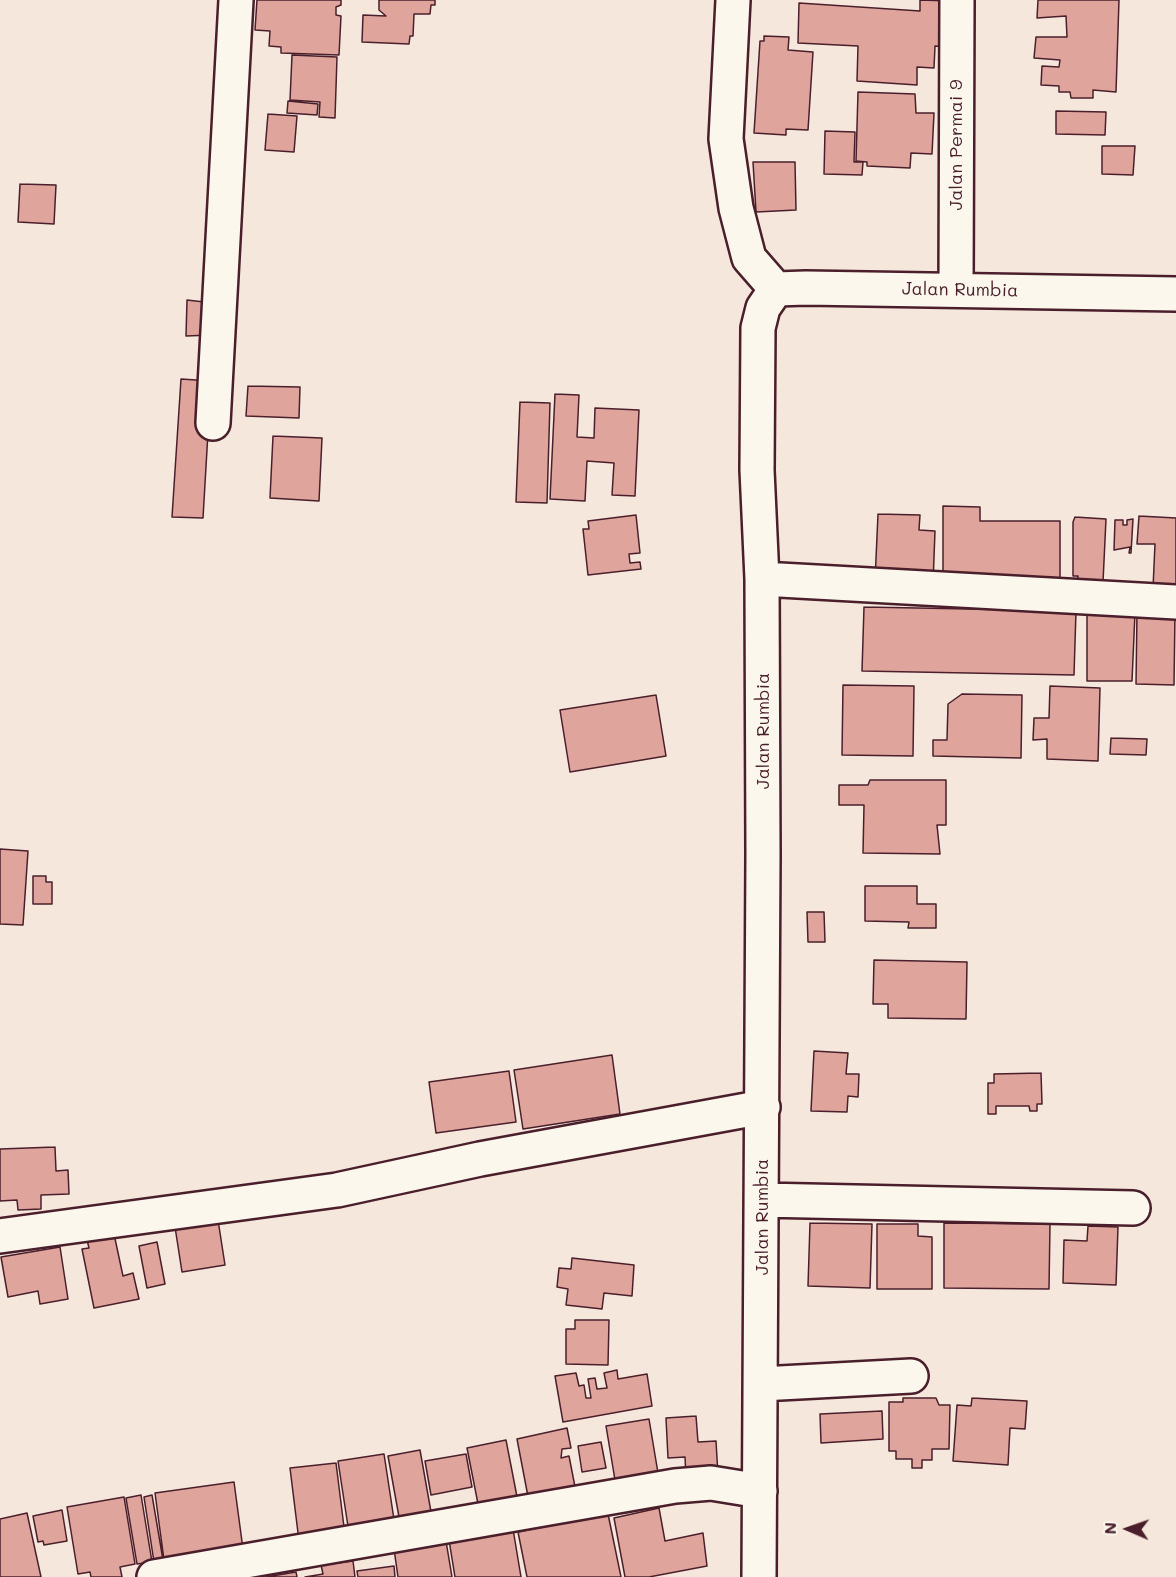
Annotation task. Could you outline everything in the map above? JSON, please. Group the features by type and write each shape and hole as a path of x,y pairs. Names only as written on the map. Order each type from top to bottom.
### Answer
{"street":[{"path":"213,423 236,0"},
{"path":"733,0 726,139 736,208 749,258 776,289"},
{"name":"Jalan Permai 9","path":"956,290 957,0"},
{"name":"Jalan Rumbia","path":"759,1577 763,1107 762,579 757,470 758,328 763,308 776,289 1176,294"},
{"path":"762,579 1176,602"},
{"path":"0,1236 337,1190 480,1159 763,1107"},
{"path":"762,1200 1133,1208"},
{"path":"761,1384 911,1376"},
{"path":"154,1577 675,1486 711,1483 760,1491"}],"building":[{"path":"257,0 341,0 341,5 336,7 336,15 341,16 339,55 281,53 281,47 269,46 270,31 255,30"},
{"path":"379,0 435,0 435,5 431,5 430,14 414,14 413,36 410,36 409,44 362,42 363,15 386,16 379,10"},
{"path":"920,0 950,1 948,47 935,46 934,68 917,67 917,85 857,81 858,46 798,43 799,3 920,11"},
{"path":"1038,0 1119,0 1116,92 1093,90 1093,98 1071,98 1070,92 1059,92 1059,86 1041,85 1042,66 1059,67 1060,60 1034,58 1036,37 1067,37 1066,16 1037,18"},
{"path":"764,36 789,37 788,50 813,52 808,130 786,129 786,135 754,133 760,41 764,41"},
{"path":"292,55 337,57 335,118 319,117 320,102 290,100"},
{"path":"858,92 915,94 916,113 934,113 932,154 911,153 910,168 867,166 867,162 856,161"},
{"path":"288,101 318,104 317,115 287,113"},
{"path":"1056,111 1106,112 1105,135 1056,134"},
{"path":"268,114 297,116 294,152 265,150"},
{"path":"825,131 855,132 854,162 863,162 862,175 824,174"},
{"path":"1102,146 1135,146 1133,175 1102,174"},
{"path":"753,162 795,162 796,210 756,212"},
{"path":"20,184 56,185 54,224 18,222"},
{"path":"187,300 213,303 211,335 186,336"},
{"path":"181,379 211,381 203,518 172,517"},
{"path":"248,386 300,387 299,418 246,416"},
{"path":"555,394 579,395 577,437 594,438 595,408 639,410 635,496 612,495 614,463 587,461 585,501 550,499"},
{"path":"520,402 550,403 547,503 516,502"},
{"path":"273,436 322,438 319,501 270,498"},
{"path":"943,506 980,507 980,521 1060,521 1060,586 943,586"},
{"path":"878,514 920,515 919,530 935,531 933,584 875,581"},
{"path":"636,515 640,553 629,554 630,563 640,562 641,569 588,575 583,529 589,529 588,521"},
{"path":"1139,516 1176,518 1176,589 1153,588 1155,544 1137,544"},
{"path":"1075,517 1106,519 1103,582 1077,581 1078,576 1073,576 1073,522"},
{"path":"1133,519 1131,553 1129,553 1130,547 1114,550 1115,520 1123,520 1123,525 1127,525 1127,520"},
{"path":"864,607 1076,611 1074,675 862,671"},
{"path":"1137,612 1175,613 1174,685 1136,684"},
{"path":"1087,613 1135,613 1132,681 1087,681"},
{"path":"843,685 914,686 913,756 842,755"},
{"path":"1050,686 1100,688 1098,761 1047,759 1047,739 1033,740 1034,718 1049,718"},
{"path":"962,694 1022,695 1021,758 933,756 933,740 947,740 948,704"},
{"path":"656,695 666,756 570,772 560,710"},
{"path":"1111,738 1147,739 1146,755 1110,754"},
{"path":"870,780 946,780 946,825 937,825 940,854 863,853 864,805 839,805 839,785 868,785"},
{"path":"0,849 28,851 23,925 0,924"},
{"path":"33,876 46,876 46,882 52,882 52,904 33,904"},
{"path":"865,886 917,886 917,904 936,904 936,928 908,928 909,922 865,921"},
{"path":"807,912 824,912 825,942 808,942"},
{"path":"874,960 967,962 966,1019 888,1018 888,1004 873,1004"},
{"path":"814,1051 848,1053 846,1074 859,1074 858,1097 848,1096 847,1112 811,1111"},
{"path":"612,1055 620,1114 523,1129 514,1070"},
{"path":"509,1071 516,1122 436,1133 429,1082"},
{"path":"1041,1073 1042,1104 1037,1104 1037,1111 1030,1111 1029,1106 996,1106 996,1114 988,1114 988,1083 994,1083 994,1074"},
{"path":"55,1147 56,1171 68,1170 69,1194 41,1195 41,1209 18,1210 17,1200 0,1201 0,1149"},
{"path":"218,1220 225,1265 182,1272 175,1227"},
{"path":"810,1223 872,1224 870,1288 808,1286"},
{"path":"944,1223 1050,1224 1049,1289 944,1288"},
{"path":"877,1224 918,1224 918,1236 932,1237 932,1289 877,1289"},
{"path":"1088,1226 1118,1227 1116,1285 1063,1283 1064,1240 1087,1241"},
{"path":"114,1234 123,1276 133,1273 139,1299 94,1308 82,1249 89,1248 87,1240"},
{"path":"157,1242 165,1284 147,1288 139,1246"},
{"path":"60,1247 68,1299 40,1304 38,1291 8,1297 1,1257"},
{"path":"572,1258 634,1265 632,1296 604,1293 602,1309 566,1305 568,1289 557,1287 559,1268 571,1269"},
{"path":"575,1320 609,1320 608,1365 566,1364 566,1329 575,1329"},
{"path":"617,1370 618,1379 647,1374 652,1406 563,1422 555,1376 576,1373 579,1386 584,1385 586,1398 591,1398 588,1379 595,1378 597,1389 607,1388 604,1373"},
{"path":"903,1398 936,1398 939,1405 950,1405 949,1449 932,1449 932,1460 922,1460 922,1468 912,1468 912,1459 896,1459 896,1451 889,1451 889,1402 903,1402"},
{"path":"972,1398 1027,1401 1025,1429 1010,1428 1008,1465 953,1461 957,1405 971,1406"},
{"path":"882,1411 883,1439 821,1443 820,1414"},
{"path":"696,1416 698,1442 716,1441 718,1475 686,1478 685,1457 668,1458 666,1418"},
{"path":"649,1419 660,1485 617,1492 606,1426"},
{"path":"567,1428 571,1448 562,1449 561,1458 569,1456 577,1497 530,1507 517,1439"},
{"path":"506,1440 519,1507 480,1514 467,1448"},
{"path":"601,1442 606,1468 582,1472 578,1446"},
{"path":"420,1450 433,1523 401,1528 388,1456"},
{"path":"384,1454 395,1526 349,1533 338,1461"},
{"path":"466,1454 472,1487 431,1495 425,1461"},
{"path":"336,1463 345,1535 299,1541 290,1468"},
{"path":"234,1482 243,1549 164,1560 155,1493"},
{"path":"141,1495 152,1562 137,1564 126,1498"},
{"path":"152,1495 163,1560 154,1562 144,1497"},
{"path":"124,1497 135,1564 120,1567 122,1577 91,1577 90,1572 78,1574 67,1507"},
{"path":"659,1508 665,1541 703,1533 707,1566 649,1577 625,1577 614,1518"},
{"path":"62,1510 67,1541 44,1545 43,1541 38,1542 33,1516"},
{"path":"27,1513 41,1577 0,1577 0,1519"},
{"path":"608,1514 621,1577 527,1577 518,1532"},
{"path":"513,1529 521,1577 455,1577 449,1540"},
{"path":"446,1541 452,1577 398,1577 394,1549"},
{"path":"353,1561 355,1577 305,1577 323,1574 321,1565"},
{"path":"394,1566 395,1577 358,1577 357,1571"},
{"path":"296,1572 297,1577 266,1577"}]}
